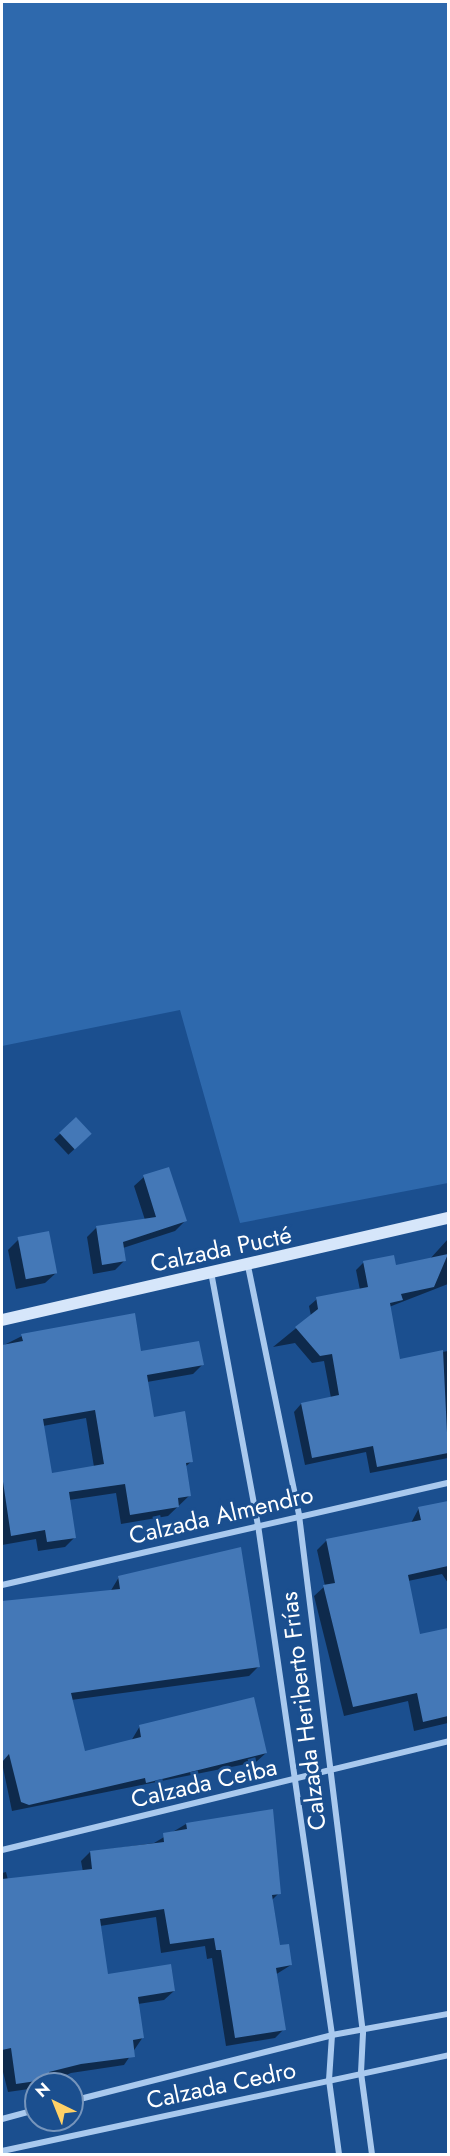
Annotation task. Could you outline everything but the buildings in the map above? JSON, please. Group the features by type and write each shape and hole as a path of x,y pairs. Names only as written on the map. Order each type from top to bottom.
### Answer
{"street":[{"name":"Calzada Pucté","path":"2,1320 211,1272 248,1266 448,1218"},
{"name":"Calzada Heriberto Frías","path":"248,1266 299,1515 327,1770 363,2033 361,2073 372,2154"},
{"name":"Calzada Heriberto Frías","path":"211,1272 258,1525 292,1780 332,2035 329,2080 339,2154"},
{"name":"Calzada Almendro","path":"2,1585 299,1515 448,1483"},
{"name":"Calzada Ceiba","path":"2,1850 448,1741"},
{"name":"Calzada Cedro","path":"84,2098 332,2035 363,2033 448,2014"},
{"name":"Calzada Cedro","path":"2,2151 448,2055"},
{"path":"2,2119 24,2113"}],"shaded area":[{"path":"2,2 448,2 448,1183 240,1223 180,1010 2,1046"}]}
